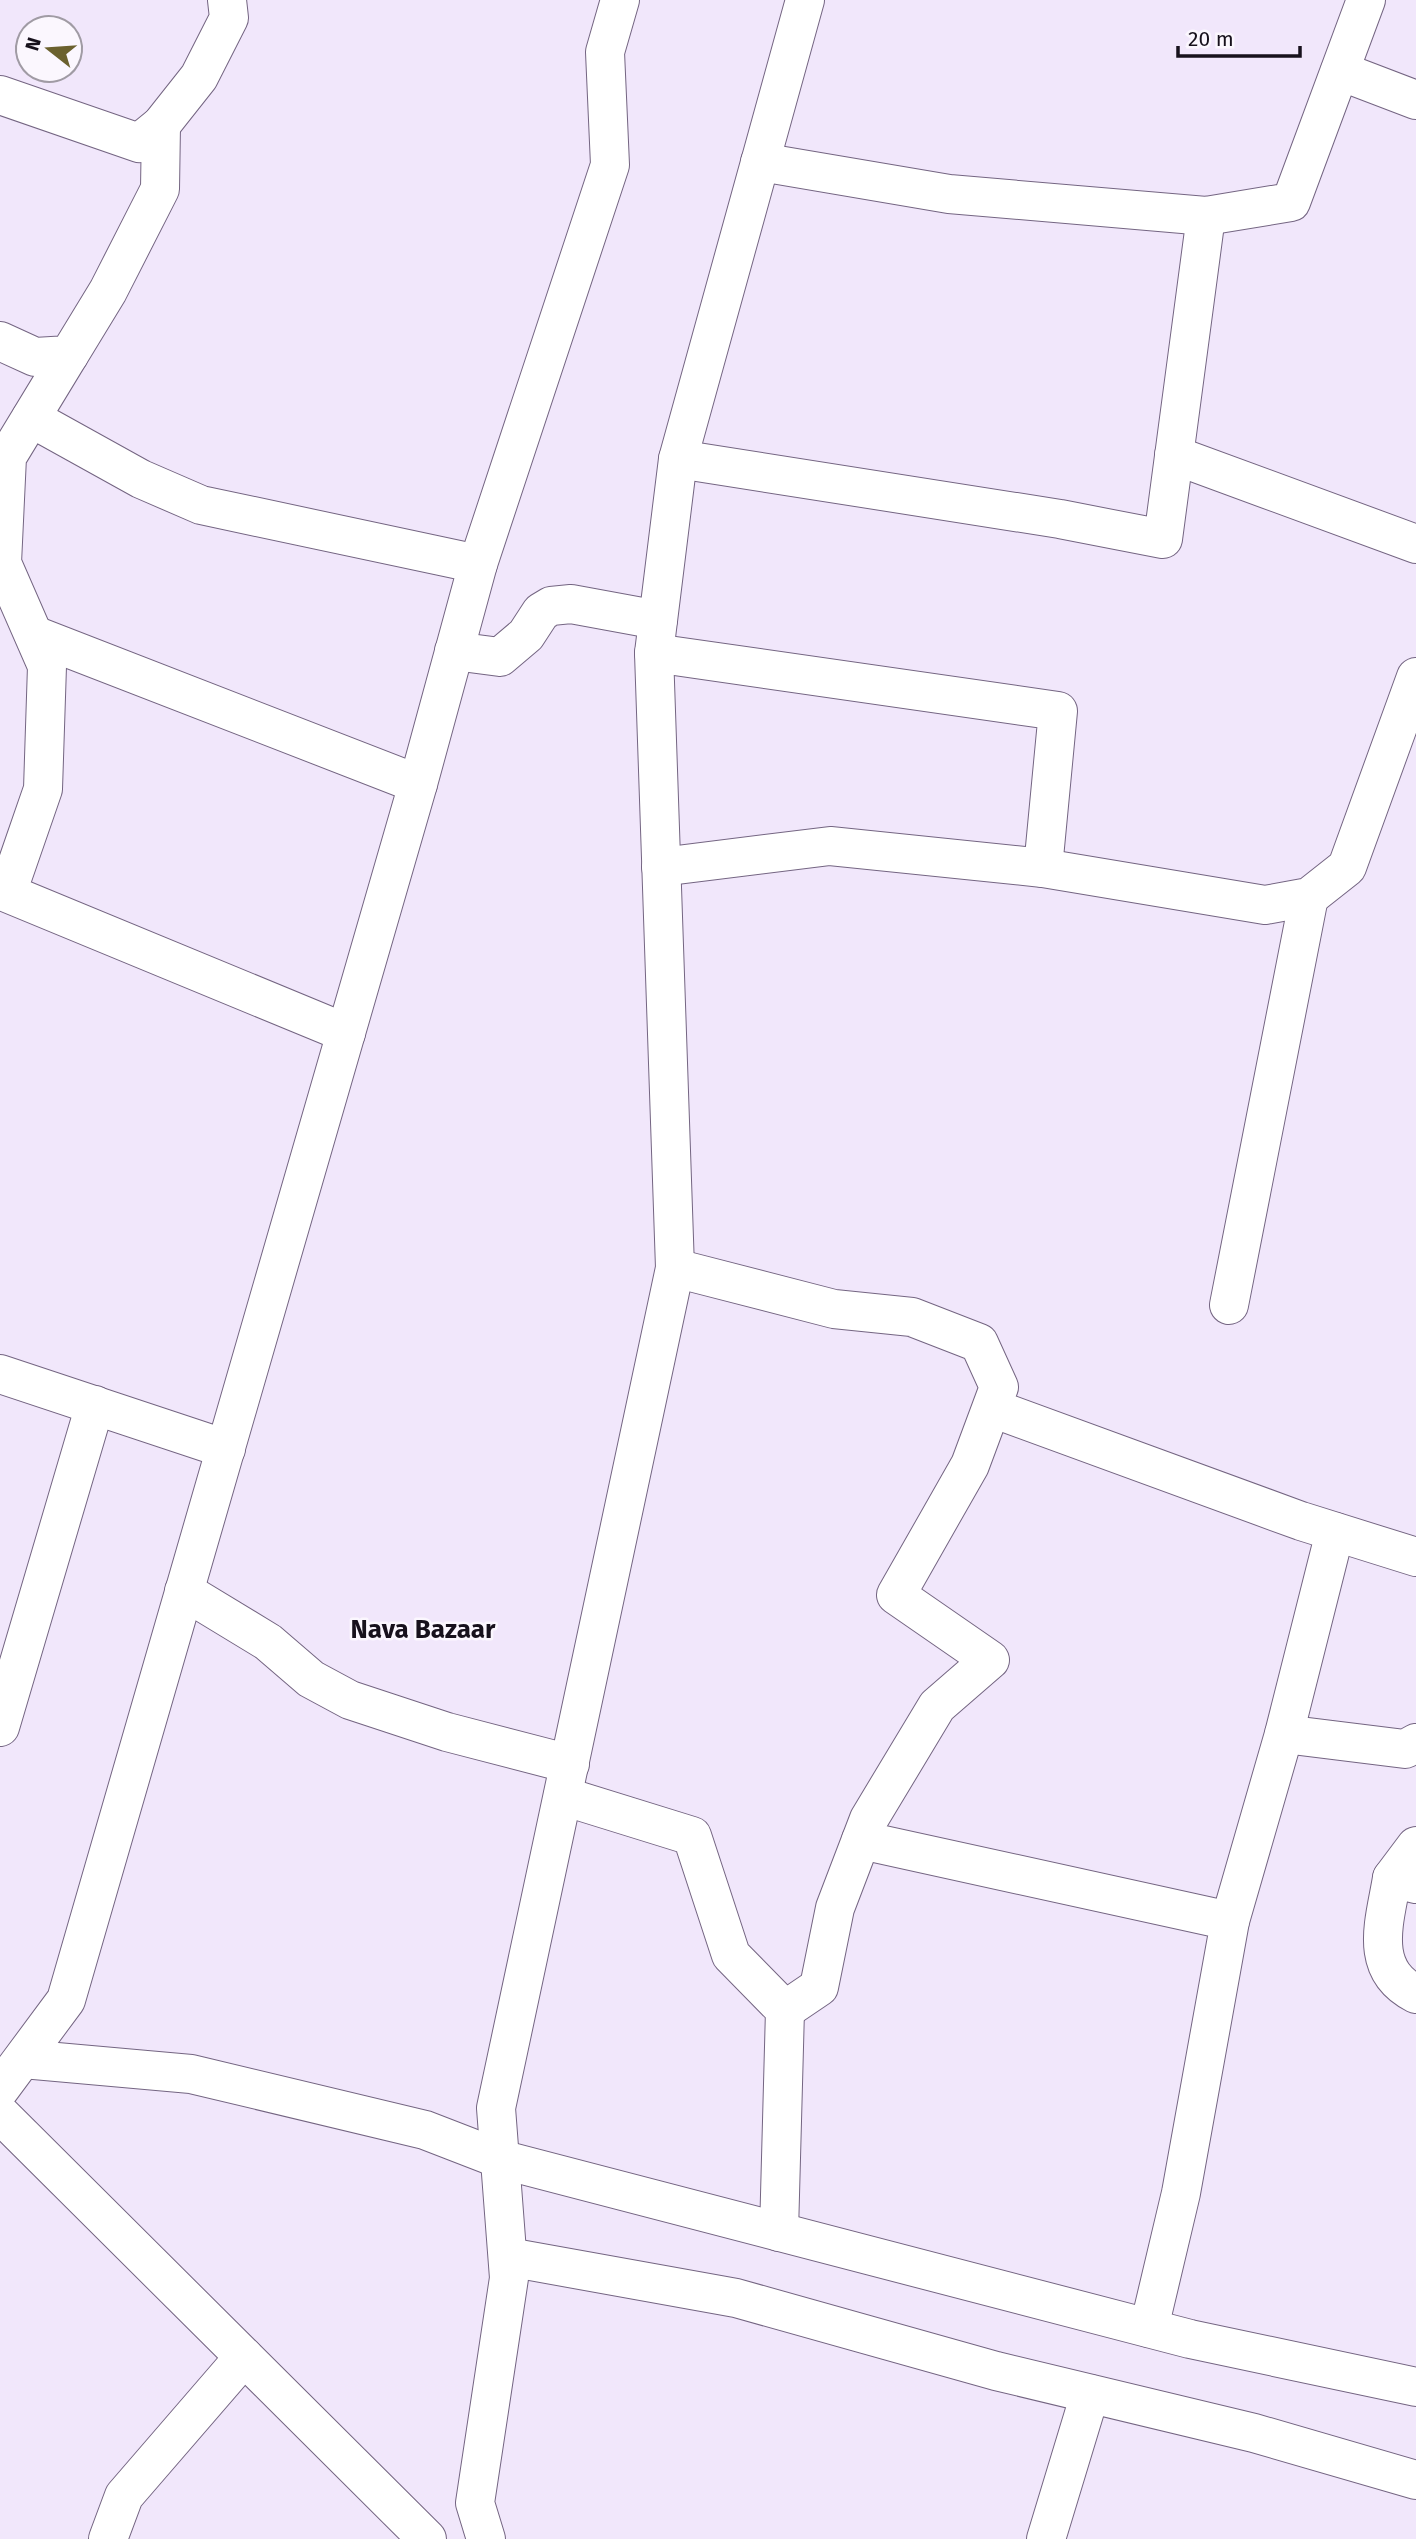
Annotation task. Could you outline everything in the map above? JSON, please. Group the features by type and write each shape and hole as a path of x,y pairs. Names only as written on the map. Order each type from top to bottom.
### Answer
{"street":[{"path":"0,95 139,144 161,125 199,77 229,18 227,0"},
{"path":"0,2090 66,2000 418,784 478,564 610,165 605,52 620,0"},
{"path":"486,2539 475,2503 509,2278 496,2108 675,1268 656,636 678,460 805,0"},
{"path":"760,162 950,194 1206,216 1291,202 1366,0"},
{"path":"1340,71 1416,100"},
{"path":"161,125 160,189 108,291 7,457 2,563 47,666 43,789 7,893 346,1033"},
{"path":"678,460 1060,519 1163,540 1206,216"},
{"path":"0,341 35,357 69,355"},
{"path":"31,418 141,479 201,505 478,564"},
{"path":"1174,456 1416,544"},
{"path":"454,652 500,657 526,635 541,612 551,606 571,604 656,636 1058,711 1043,867"},
{"path":"34,635 418,784"},
{"path":"661,867 831,846 1043,867 1265,905 1309,897 1347,867 1416,677"},
{"path":"1229,1305 1309,897"},
{"path":"675,1268 834,1309 912,1317 979,1343 999,1387 970,1465 896,1595 990,1660 937,1706 869,1819 835,1908 819,1987 785,2010"},
{"path":"0,1374 226,1449"},
{"path":"0,1727 95,1405"},
{"path":"992,1408 1335,1532 1416,1557"},
{"path":"1149,2328 1189,2152 1230,1921 1284,1734 1335,1532"},
{"path":"184,1591 268,1642 311,1679 350,1700 447,1732 566,1780 692,1836 731,1955 785,2010 779,2232"},
{"path":"1284,1734 1405,1749 1416,1743"},
{"path":"861,1840 1230,1921"},
{"path":"1416,1846 1380,1946 1401,1986 1416,1994"},
{"path":"23,2059 191,2074 425,2130 500,2159 1149,2328 1416,2387"},
{"path":"0,2114 427,2539"},
{"path":"508,2257 736,2298 996,2371 1254,2433 1416,2480"},
{"path":"108,2539 124,2496 244,2357"},
{"path":"1046,2539 1090,2394"}],"district":[{"name":"Nava Bazaar","path":"423,1629"}]}
